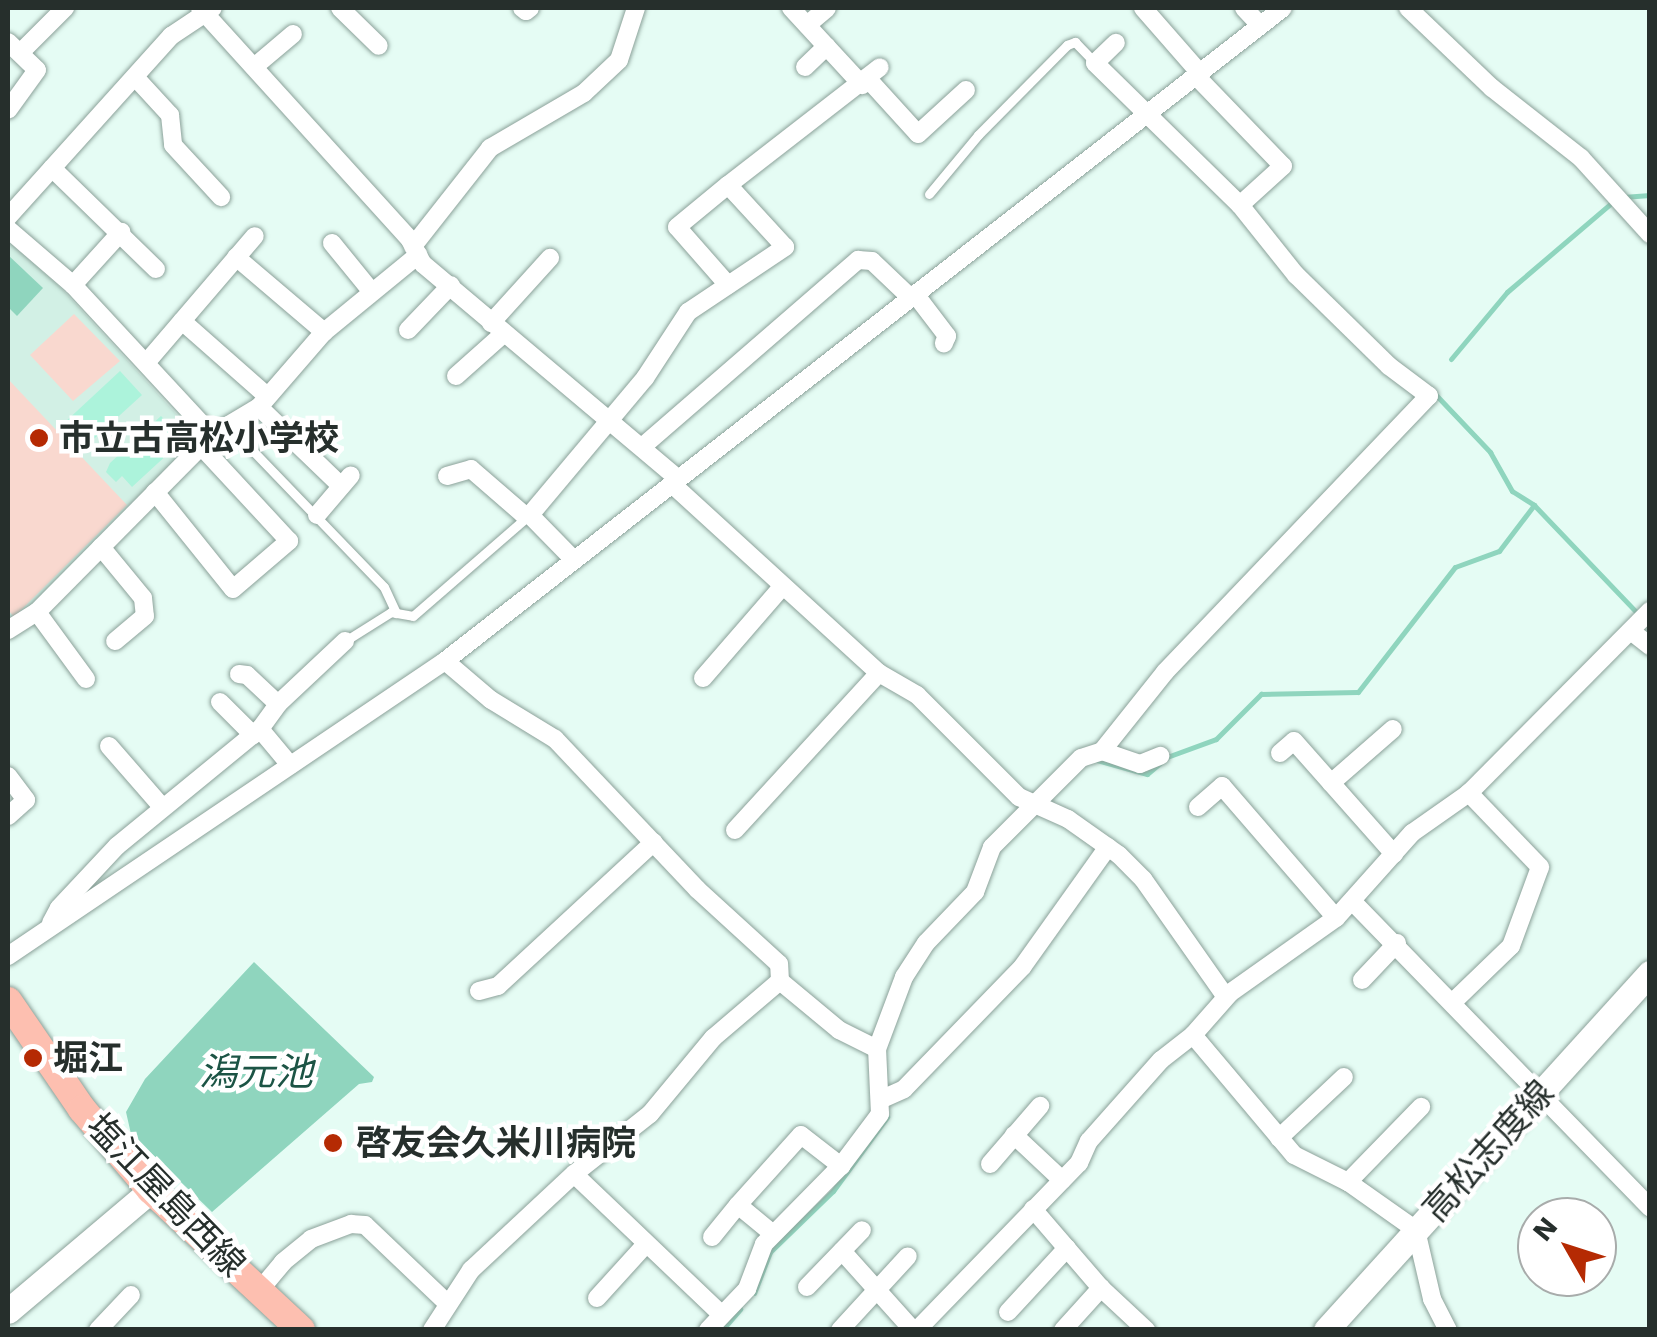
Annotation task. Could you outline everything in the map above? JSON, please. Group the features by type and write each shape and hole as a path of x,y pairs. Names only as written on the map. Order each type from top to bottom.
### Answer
{"main road":[{"name":"高松志度線","path":"1326,1330 1650,973"},
{"name":"塩江屋島西線","path":"8,1001 82,1109 150,1190 295,1327"},
{"path":"8,1311 150,1190"}],"street":[{"path":"8,110 37,70 14,48 64,8"},
{"path":"340,8 379,46"},
{"path":"522,8 530,8"},
{"path":"9,627 37,612 214,435 263,401 324,332 415,250 490,148 584,93 619,60 636,8"},
{"path":"791,8 827,46 870,77 918,134 966,90"},
{"path":"807,25 827,8"},
{"path":"1142,8 1283,166 1240,204"},
{"path":"1244,8 1260,25"},
{"path":"8,956 444,661 1283,8"},
{"path":"1408,8 1492,88 1581,158 1650,234"},
{"path":"8,217 171,36 207,10 423,264 594,412 642,447 781,588 879,673 917,695 989,772 1108,847 1143,880 1226,998"},
{"path":"254,67 293,34"},
{"path":"708,1330 748,1289 764,1244 841,1166 880,1114 877,1050 910,964 974,892 992,847 1040,806 1081,758 1102,751 1165,672 1429,396 1389,366 1296,276 1240,204 1095,63 1116,43"},
{"path":"805,66 827,46"},
{"path":"135,76 170,114 173,145 221,198"},
{"path":"728,286 677,228 764,154 870,77"},
{"path":"52,168 156,269"},
{"path":"530,515 607,418 645,378 688,312 785,247 728,186"},
{"path":"8,229 73,285 214,435 289,541 234,589 155,492"},
{"path":"73,285 122,232"},
{"path":"146,364 255,236"},
{"path":"332,243 372,292"},
{"path":"236,257 324,332"},
{"path":"456,376 550,258"},
{"path":"642,447 858,260 872,261 913,296 947,336 944,343"},
{"path":"408,330 451,285"},
{"path":"182,321 263,401 299,446 346,481 317,515"},
{"path":"447,476 471,469 523,514 530,515 574,560"},
{"path":"102,546 143,598 145,616 115,641"},
{"path":"703,678 781,588"},
{"path":"37,612 86,678"},
{"path":"842,1251 915,1330 1062,1180 1136,1085 1193,1035 1226,998 1270,961 1336,918 1427,820 1469,793 1566,691 1641,620 1650,646"},
{"path":"49,928 59,908 117,846 257,732 278,704 345,641"},
{"path":"444,661 491,700 555,739 697,889 779,964 780,981 839,1030 877,1050"},
{"path":"735,830 879,673"},
{"path":"239,674 248,676 278,704"},
{"path":"220,702 290,766"},
{"path":"1331,783 1393,729"},
{"path":"1280,753 1294,742 1394,854"},
{"path":"108,746 164,808"},
{"path":"1102,751 1140,764 1160,756"},
{"path":"8,776 26,800 8,816"},
{"path":"1198,806 1222,786 1336,918"},
{"path":"1454,1001 1511,946 1540,867 1469,793"},
{"path":"479,991 498,986 654,842"},
{"path":"882,1099 904,1089 1023,966 1108,847"},
{"path":"1353,902 1454,1001 1650,1206"},
{"path":"1362,980 1397,943"},
{"path":"432,1330 471,1270 574,1174 650,1114 713,1038 780,981"},
{"path":"1193,1035 1294,1155 1348,1182 1416,1230 1440,1326"},
{"path":"1278,1138 1344,1078"},
{"path":"990,1164 1040,1106"},
{"path":"1348,1182 1421,1107"},
{"path":"712,1236 801,1134 841,1166"},
{"path":"1014,1135 1062,1180"},
{"path":"574,1174 722,1315"},
{"path":"738,1205 773,1234"},
{"path":"1033,1209 1138,1327"},
{"path":"259,1291 283,1262 311,1240 351,1224 364,1226 448,1304"},
{"path":"807,1288 862,1230"},
{"path":"596,1298 646,1244"},
{"path":"1008,1312 1067,1248"},
{"path":"840,1330 908,1256"},
{"path":"1063,1330 1101,1288"},
{"path":"94,1324 130,1295"}],"lane":[{"path":"929,194 956,167 978,134 1066,45 1075,42 1095,63"},
{"path":"214,435 317,515 384,586 396,613"},
{"path":"345,641 367,624 396,613 413,616 530,515"}],"shaded area":[{"path":"8,241 61,288 200,440 15,622 8,614"},
{"path":"74,314 120,361 73,401 30,355"},
{"name":"市立古高松小学校","path":"8,379 127,505 14,617 8,610"}],"water":[{"path":"8,255 43,288 17,316 8,307"},
{"name":"潟元池","path":"254,962 374,1077 372,1082 359,1084 212,1212 131,1134 126,1112 145,1079"}],"building":[{"path":"120,371 142,395 85,447 63,424"},
{"path":"161,416 183,440 132,487 122,476 116,482 106,472 110,463"}],"waterway":[{"path":"1623,197 1650,195"},
{"path":"1451,359 1507,292 1610,204"},
{"path":"1436,395 1490,452 1512,491 1534,505"},
{"path":"1097,760 1147,774 1167,757 1216,739 1261,694 1358,692 1455,567 1499,551 1534,505 1639,615"},
{"path":"754,1293 770,1252 833,1191 887,1117"},
{"path":"722,1330 740,1309"}],"place":[{"name":"市立古高松小学校","path":"39,438"},
{"name":"堀江","path":"33,1058"},
{"name":"啓友会久米川病院","path":"333,1143"}]}
